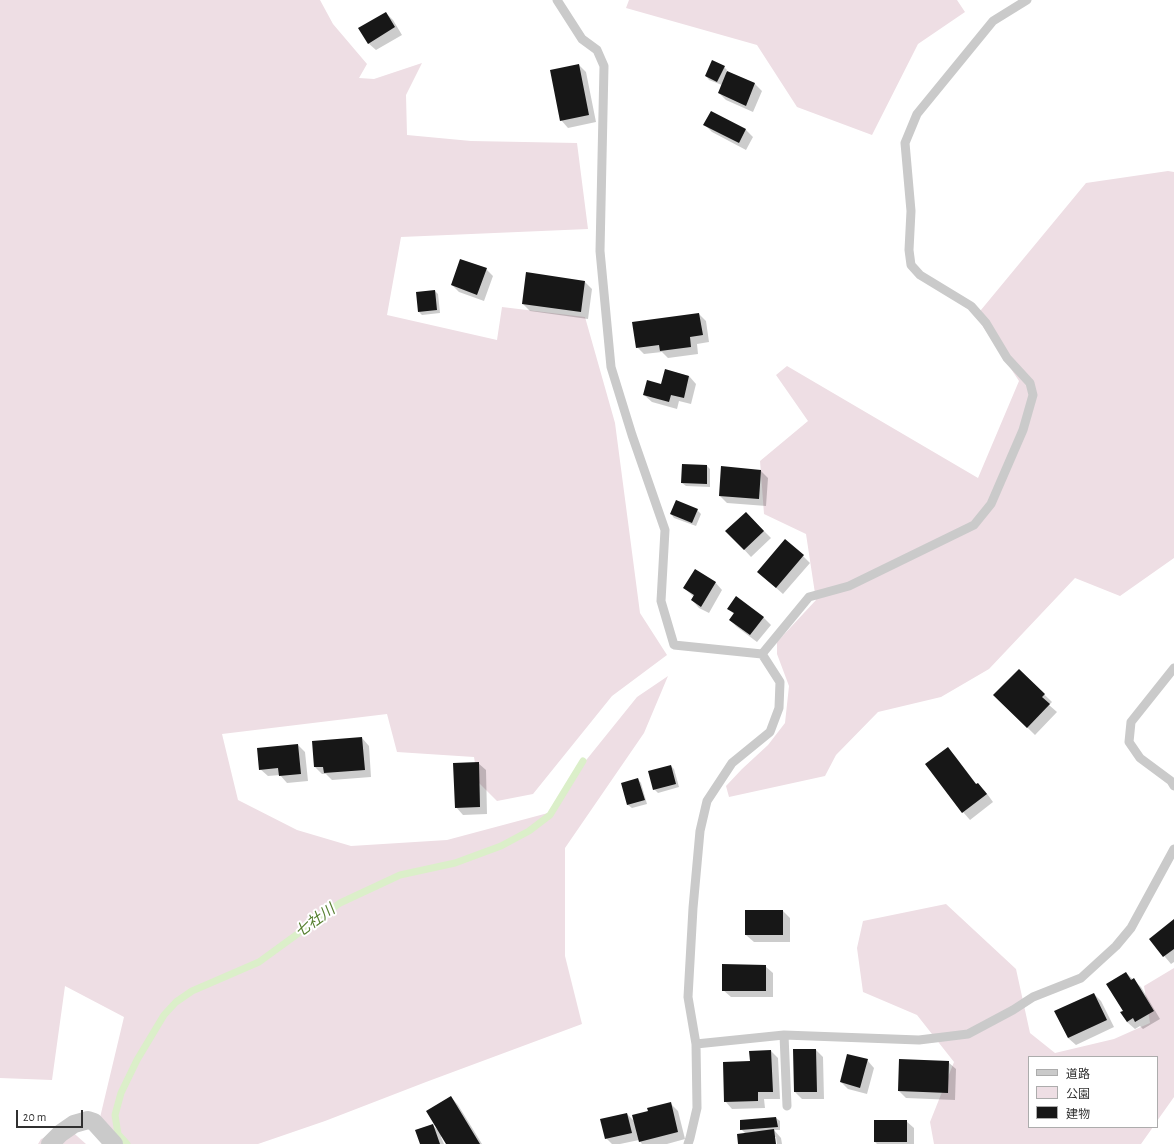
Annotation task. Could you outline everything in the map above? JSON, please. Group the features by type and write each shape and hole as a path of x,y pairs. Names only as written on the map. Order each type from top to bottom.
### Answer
{"street":[{"path":"50,1144 61,1133 74,1124 88,1120 94,1122 114,1144"}],"lane":[{"path":"557,0 582,39 597,50 604,66 600,250 611,367 664,530 661,601 674,645 762,654"},
{"path":"762,654 809,597 849,586 974,524 991,504 1023,430 1033,395 1030,383 1007,358 986,323 971,306 920,275 911,265 909,250 911,211 905,143 918,114 993,21 1028,0"},
{"path":"688,1144 697,1108 696,1044 688,997 692,908 700,831 707,801 732,763 770,732 780,708 780,682 762,654"},
{"path":"1174,668 1131,722 1129,742 1140,758 1171,781 1174,786"},
{"path":"696,1044 784,1035 919,1040 968,1034 1013,1010 1033,997 1081,978 1116,946 1130,928 1174,849"},
{"path":"784,1035 786,1106"}],"green space":[{"path":"0,0 320,0 333,24 367,64 359,78 374,79 422,63 406,95 407,135 471,141 577,143 588,229 401,237 387,315 497,340 502,307 585,317 615,423 640,613 667,655 612,696 533,794 497,801 478,782 474,757 397,752 387,714 222,734 238,800 297,830 351,846 447,840 548,813 583,764 637,697 668,676 644,733 565,848 565,956 582,1024 325,1121 258,1144 119,1144 98,1126 124,1017 65,986 52,1080 0,1078"},
{"path":"629,0 957,0 965,12 918,44 872,135 797,107 757,45 626,8"},
{"path":"1168,171 1174,172 1174,558 1120,596 1075,578 989,669 941,697 878,712 836,755 825,776 729,797 726,786 768,745 785,723 789,686 777,654 777,642 816,600 806,534 764,514 760,461 808,421 776,375 787,366 978,478 1019,381 976,316 1086,183"},
{"path":"946,904 1016,969 1030,1033 1055,1053 1114,1039 1150,1023 1144,986 1174,968 1174,1097 1158,1120 1158,1056 1028,1056 1028,1128 1152,1128 1141,1144 934,1144 930,1122 954,1062 917,1015 863,992 857,948 863,921"},
{"path":"68,1128 86,1144 38,1144 41,1139"}],"building":[{"path":"386,12 395,27 368,44 358,28"},
{"path":"712,60 725,66 717,82 705,76"},
{"path":"579,64 589,115 560,121 550,70"},
{"path":"727,71 755,83 746,106 718,93"},
{"path":"711,111 746,129 739,143 703,125"},
{"path":"460,259 487,268 477,295 451,285"},
{"path":"526,272 585,281 581,312 522,304"},
{"path":"435,290 437,310 418,312 416,292"},
{"path":"699,313 703,335 690,337 691,347 660,351 659,345 636,348 632,322"},
{"path":"665,369 689,376 684,398 671,395 669,402 643,395 647,380 661,384"},
{"path":"682,464 707,465 707,484 681,483"},
{"path":"721,466 761,470 759,499 719,496"},
{"path":"676,500 698,509 692,523 670,514"},
{"path":"746,512 764,531 744,550 725,531"},
{"path":"785,539 804,555 776,588 757,572"},
{"path":"695,569 716,582 701,607 691,600 694,595 683,588"},
{"path":"736,596 764,617 750,635 729,620 734,613 727,609"},
{"path":"1019,669 1045,694 1042,697 1050,704 1027,728 993,695"},
{"path":"362,737 365,770 324,773 323,767 314,767 312,741"},
{"path":"298,744 301,774 279,776 278,768 259,770 257,748"},
{"path":"948,747 976,784 978,783 987,794 962,813 925,764"},
{"path":"479,762 480,807 455,808 453,763"},
{"path":"671,765 676,784 653,790 648,771"},
{"path":"638,778 645,800 627,805 621,783"},
{"path":"745,910 783,910 783,935 745,935"},
{"path":"1174,919 1174,949 1163,957 1149,939"},
{"path":"722,964 766,965 766,991 722,991"},
{"path":"1126,972 1131,980 1134,978 1154,1011 1135,1022 1133,1018 1127,1022 1120,1012 1123,1011 1106,984"},
{"path":"1094,993 1107,1020 1068,1038 1054,1011"},
{"path":"793,1049 816,1049 817,1092 794,1092"},
{"path":"771,1050 773,1092 758,1092 758,1101 724,1102 723,1062 750,1061 749,1051"},
{"path":"847,1054 868,1059 860,1088 840,1082"},
{"path":"899,1059 949,1061 948,1093 898,1091"},
{"path":"451,1096 480,1144 446,1144 426,1111"},
{"path":"671,1102 678,1132 639,1142 632,1115 648,1111 647,1108"},
{"path":"627,1113 632,1133 605,1139 600,1119"},
{"path":"776,1117 778,1127 740,1130 740,1120"},
{"path":"874,1120 907,1120 907,1142 874,1142"},
{"path":"433,1124 440,1144 420,1144 415,1130"},
{"path":"774,1129 776,1144 738,1144 737,1134"}],"waterway":[{"name":"七社川","path":"127,1144 118,1134 115,1115 121,1093 137,1060 164,1015 176,1002 192,991 259,962 340,903 400,875 455,863 501,846 529,831 550,815 583,761"}]}
